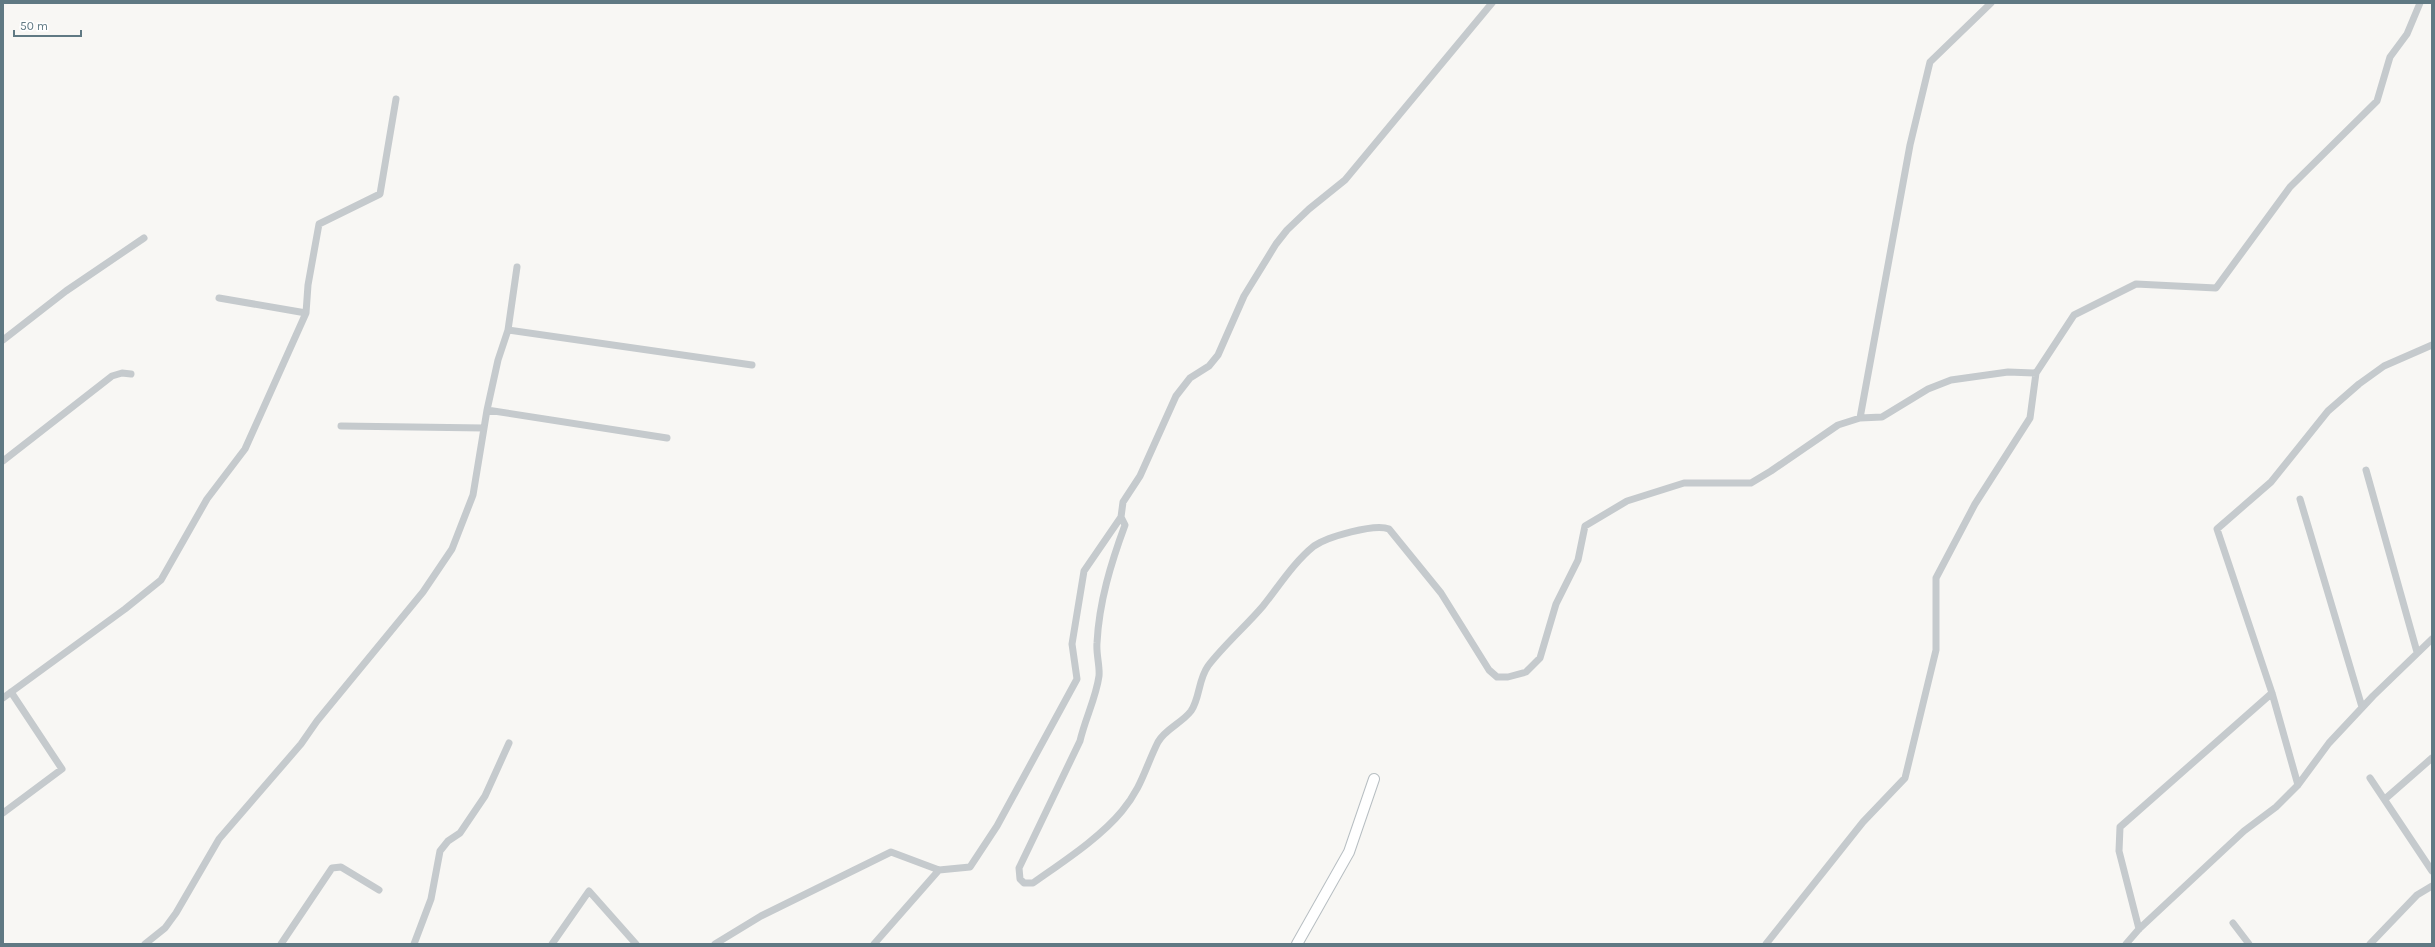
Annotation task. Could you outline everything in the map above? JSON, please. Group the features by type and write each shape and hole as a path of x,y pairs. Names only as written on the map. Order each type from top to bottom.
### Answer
{"street":[{"path":"715,944 761,916 890,852 939,870 970,867 997,826 1077,679 1072,644 1084,571 1121,517 1123,502 1140,476 1176,396 1190,378 1209,366 1218,355 1244,296 1276,244 1287,230 1309,209 1345,180 1492,3"},
{"path":"1860,418 1910,145 1930,62 1991,3"},
{"path":"1766,944 1863,822 1905,778 1936,650 1936,578 1975,504 2030,418 2036,373 2074,315 2136,284 2216,288 2290,187 2377,101 2390,57 2407,34 2420,3"},
{"path":"3,697 158,584 207,500 245,449 306,313 308,285 319,224 380,194 396,99"},
{"path":"3,340 66,291 144,238"},
{"path":"145,944 165,928 176,913 219,839 302,744 322,715 423,592 452,549 473,495 487,410 498,360 508,330 517,267"},
{"path":"219,298 306,313"},
{"path":"508,330 752,365"},
{"path":"2298,785 2272,692 2217,529 2271,482 2328,411 2359,384 2384,366 2432,345"},
{"path":"1121,517 1125,525 1107,574 1096,644 1099,675 1097,687 1084,722 1080,741 1019,868 1020,879 1024,883 1033,883 1086,844 1122,812 1140,786 1158,741 1191,711 1196,702 1200,680 1208,666 1262,606 1303,556 1315,546 1329,538 1374,528 1389,529 1404,550 1441,593 1489,670 1497,677 1508,677 1526,672 1540,658 1556,604 1578,560 1584,526 1627,500 1684,483 1751,483 1772,471 1838,425 1860,418 1882,417 1928,389 1951,380 2008,372 2036,373"},
{"path":"3,461 112,376 122,373 131,374"},
{"path":"487,410 667,438"},
{"path":"341,426 484,428"},
{"path":"2366,470 2417,652"},
{"path":"2300,500 2362,707"},
{"path":"2126,944 2139,929 2244,831 2276,807 2298,785 2329,743 2362,707 2432,639"},
{"path":"3,813 62,769 11,692"},
{"path":"2139,929 2119,851 2120,827 2272,692"},
{"path":"414,944 431,899 440,851 448,841 460,833 485,796 509,743"},
{"path":"2385,798 2432,758"},
{"path":"2370,778 2385,798 2432,871"},
{"path":"1297,944 1349,852 1374,779"},
{"path":"281,944 332,868 342,867 379,890"},
{"path":"874,944 939,870"},
{"path":"2370,944 2417,895 2432,886"},
{"path":"552,944 589,891 636,944"},
{"path":"2233,924 2249,944"}]}
